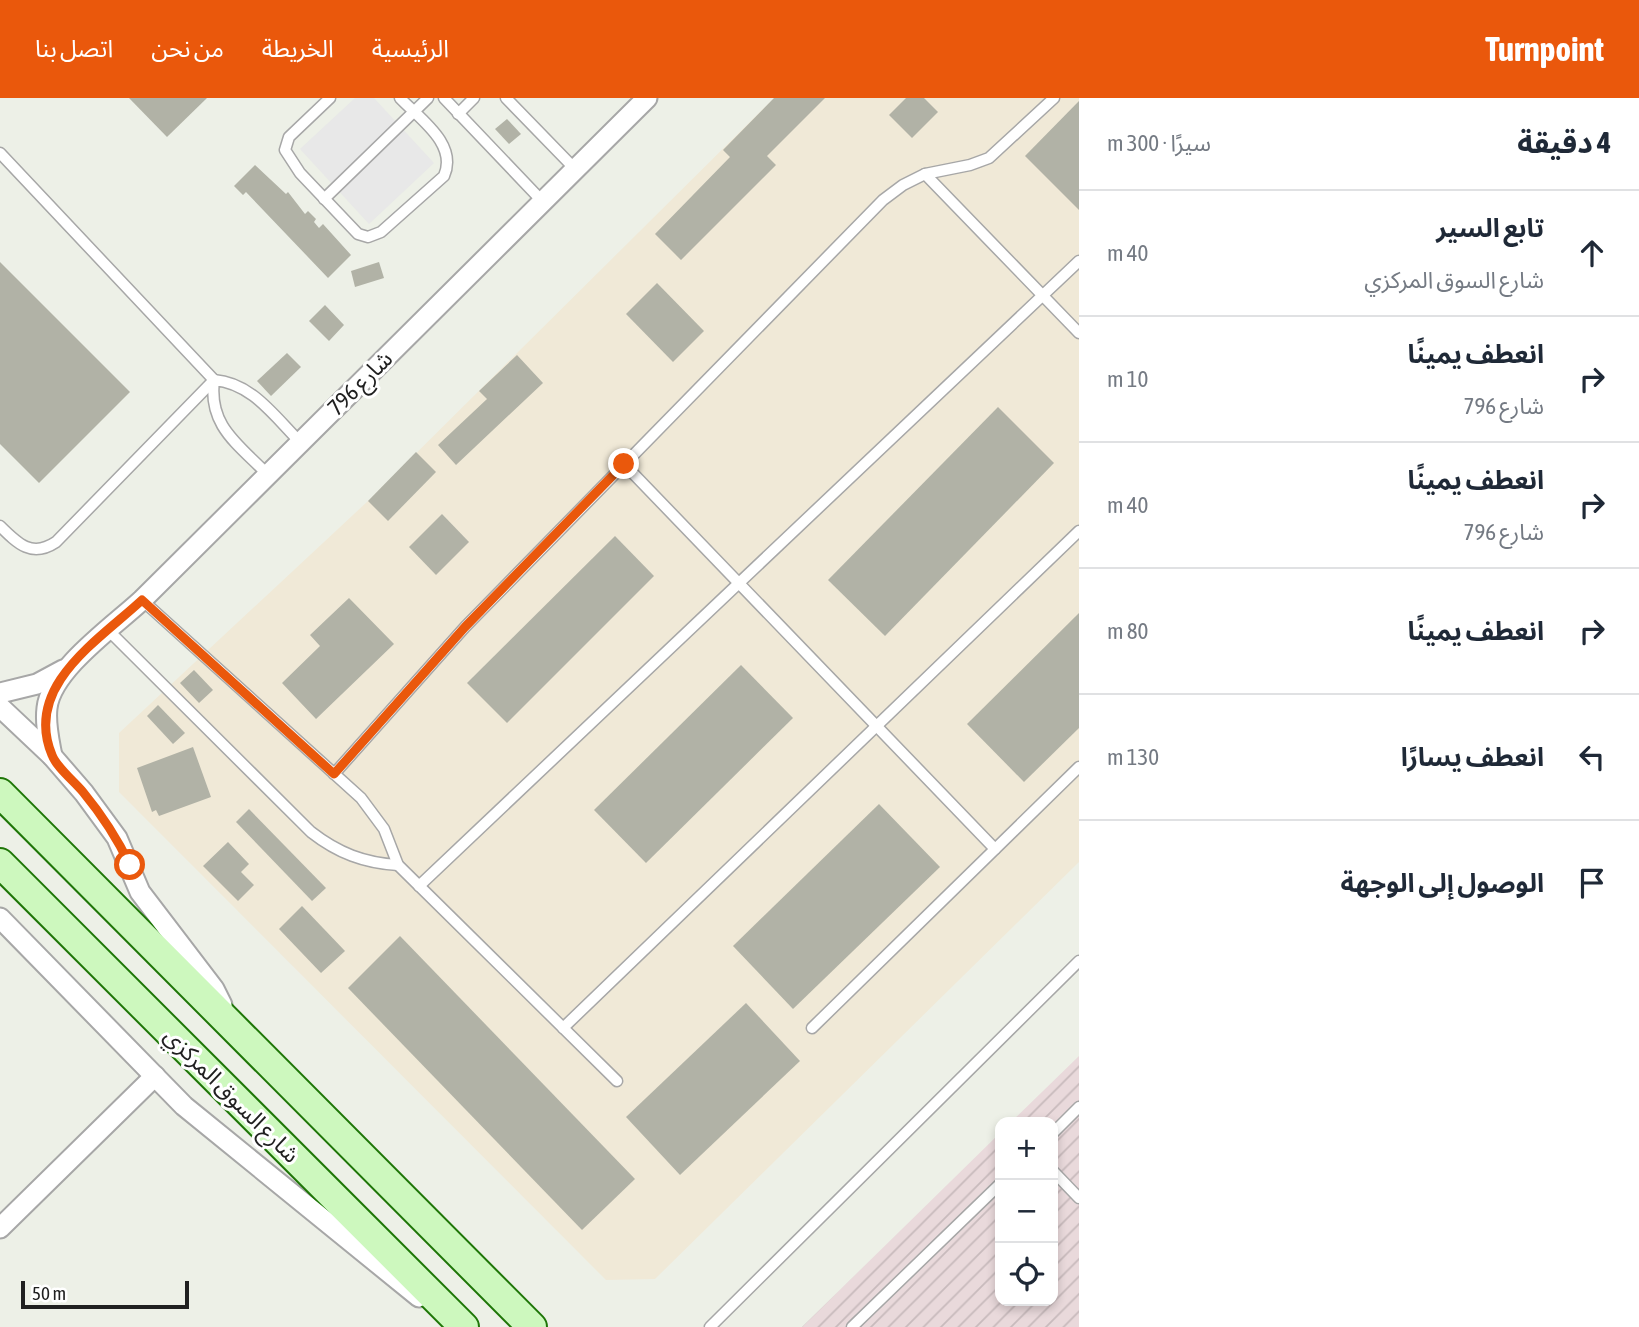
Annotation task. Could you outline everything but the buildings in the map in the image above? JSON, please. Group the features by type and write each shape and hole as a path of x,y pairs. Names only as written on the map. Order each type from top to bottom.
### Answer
{"main road":[{"name":"شارع السوق المركزي","path":"0,793 532,1327"},
{"name":"شارع السوق المركزي","path":"0,863 464,1327"}],"street":[{"name":"شارع 796","path":"52,756 47,707 52,689 70,666 142,600 647,98"},
{"name":"شارع 796","path":"0,693 37,684 70,666"},
{"name":"شارع السوق المركزي","path":"0,707 52,756 117,838 140,892 214,989 233,1028"},
{"name":"شارع السوق المركزي","path":"0,918 155,1076 213,1130 383,1269 464,1327"},
{"path":"0,1228 155,1076"}],"lane":[{"path":"330,98 286,143 285,150 293,164 358,234 374,236 443,176 447,153 438,138 400,98"},
{"path":"324,199 428,98"},
{"path":"444,98 543,202"},
{"path":"458,114 474,98"},
{"path":"506,98 575,169"},
{"path":"334,774 465,627 883,200 925,174 970,165 989,158 1054,98"},
{"path":"0,153 214,380 240,385 252,393 300,442"},
{"path":"925,174 1079,333"},
{"path":"419,886 1079,261"},
{"path":"214,380 212,398 220,426 267,474"},
{"path":"0,526 23,547 34,550 46,548 56,542 214,380"},
{"path":"624,464 995,849"},
{"path":"563,1028 1079,531"},
{"path":"142,600 334,774 373,813 384,829 398,865 617,1081"},
{"path":"109,631 311,832 334,848 360,860 398,865"},
{"path":"812,1028 1079,767"},
{"path":"710,1327 1079,961"},
{"path":"1058,1128 1079,1107"},
{"path":"1058,1176 1079,1198"},
{"path":"852,1327 995,1189"}],"shaded area":[{"path":"355,98 374,98 434,163 369,224 300,149"},
{"path":"774,98 1079,98 1079,862 655,1279 606,1280 119,792 119,733 368,501"},
{"path":"1079,1056 1079,1327 802,1327 995,1138 995,1306 1058,1306 1058,1117 1016,1117"}],"route":[{"path":"130,865 105,821 52,756 46,722 52,689 70,666 142,600 334,774 465,627 624,464"}]}
